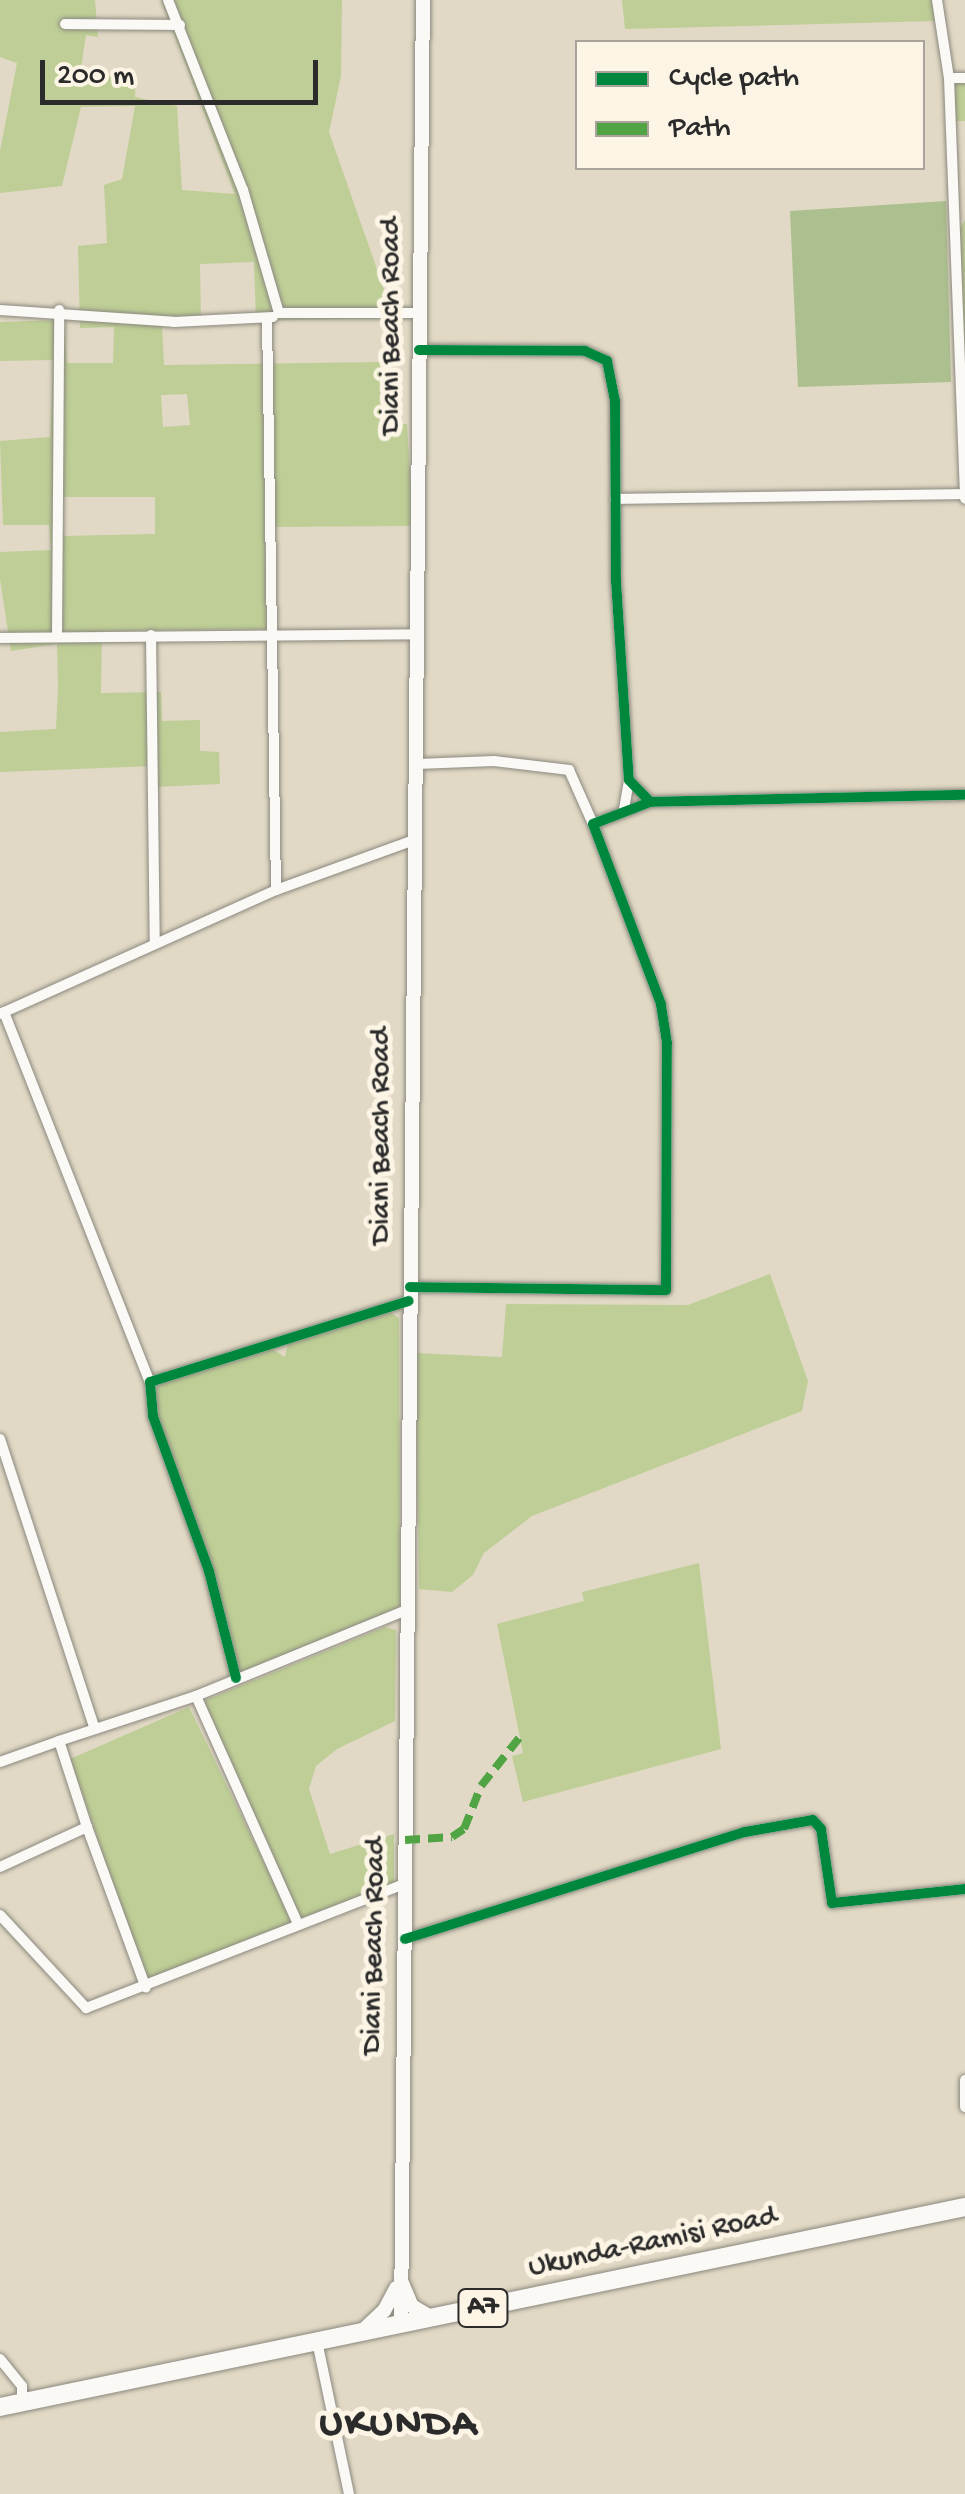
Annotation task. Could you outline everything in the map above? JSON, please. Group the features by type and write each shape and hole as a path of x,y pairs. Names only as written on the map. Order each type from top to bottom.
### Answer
{"highway":[{"name":"Ukunda-Ramisi Road","path":"0,2407 965,2207"}],"main road":[{"name":"Diani Beach Road","path":"400,2324 423,0"},
{"path":"400,2273 412,2306 432,2318"},
{"path":"360,2333 390,2303 400,2273"}],"street":[{"path":"168,0 282,315"},
{"path":"615,499 965,496 960,213 937,0"},
{"path":"66,24 180,25"},
{"path":"948,78 965,78"},
{"path":"0,310 59,310 174,322 282,315 420,313"},
{"path":"57,637 59,310"},
{"path":"267,318 276,890"},
{"path":"419,350 585,351 604,358 615,401 615,499 628,780 624,809"},
{"path":"0,638 419,634"},
{"path":"150,635 155,944"},
{"path":"150,1382 409,1294 642,1292 667,1288 661,1004 569,770 494,761 417,764"},
{"path":"628,780 650,802"},
{"path":"593,824 650,802 965,795"},
{"path":"236,1678 210,1571 153,1416 150,1382 2,1013 276,890 414,840"},
{"path":"0,1440 95,1729"},
{"path":"0,1762 196,1696 407,1610"},
{"path":"196,1696 298,1924"},
{"path":"58,1741 146,1988"},
{"path":"405,1940 482,1920 745,1832 813,1820 822,1828 832,1903 965,1889"},
{"path":"0,1867 87,1827"},
{"path":"0,1915 77,2004 94,2008 404,1884"},
{"path":"965,2080 965,2107"},
{"path":"316,2340 348,2494"},
{"path":"0,2359 22,2386 22,2402"}],"green space":[{"path":"0,0 95,0 98,37 86,35 80,75 136,77 135,97 177,106 182,190 235,194 161,0 342,0 341,76 329,132 394,318 256,321 254,262 200,264 201,324 162,325 164,365 380,362 380,423 407,424 413,526 265,527 267,629 102,631 101,693 161,692 162,721 200,720 200,751 219,752 220,784 154,787 154,766 0,772 0,732 56,729 58,687 57,644 11,651 0,579 0,552 51,550 49,525 3,525 0,441 50,437 53,360 0,361 0,322 64,320 67,363 113,363 114,327 80,328 78,246 107,243 104,185 122,179 135,106 81,107 62,186 0,193 0,151 17,63 0,57","holes":["187,394 190,425 163,427 161,395","61,497 155,497 155,534 64,536"]},
{"path":"622,0 932,0 937,21 625,29"},
{"path":"952,83 965,83 965,121 952,121"},
{"path":"946,201 951,382 798,387 790,211"},
{"path":"965,220 965,377 957,234"},
{"path":"770,1274 808,1381 802,1411 532,1516 484,1553 473,1575 452,1592 419,1589 416,1353 502,1357 506,1304 688,1305"},
{"path":"388,1311 399,1318 400,1610 239,1673 213,1569 154,1413 158,1385 272,1349 285,1357 288,1343"},
{"path":"699,1563 721,1749 523,1802 512,1756 523,1753 497,1624 584,1601 582,1592"},
{"path":"385,1627 396,1630 395,1721 337,1749 316,1766 309,1789 330,1854 394,1834 394,1887 301,1918 201,1702"},
{"path":"189,1707 293,1923 147,1982 70,1759"}],"marked path":[{"path":"405,1840 452,1837 464,1829 481,1786 523,1733"}],"cycle path":[{"path":"419,350 585,351 607,361 615,401 616,581 629,780 650,802 965,795"},
{"path":"410,1287 666,1290 667,1043 661,1004 593,824 650,802"},
{"path":"236,1678 209,1571 153,1416 150,1382 409,1301"},
{"path":"405,1939 745,1832 813,1820 821,1829 832,1903 965,1889"}],"district":[{"name":"UKUNDA","path":"399,2426"}]}
